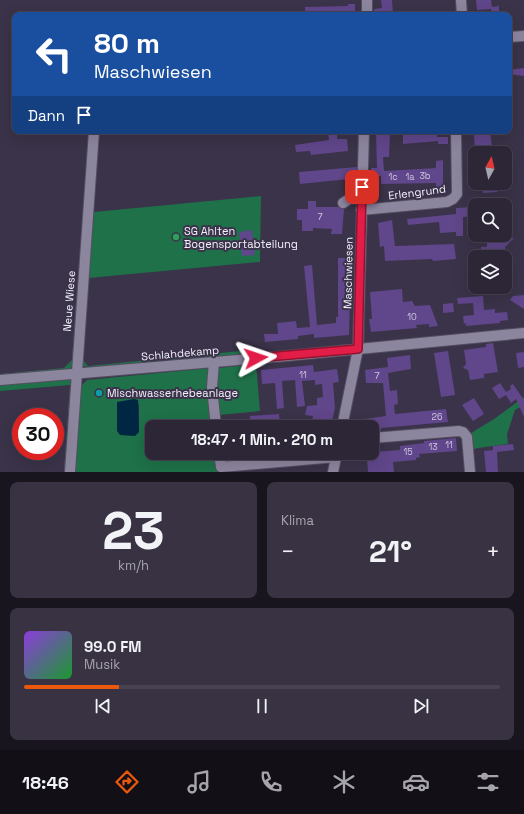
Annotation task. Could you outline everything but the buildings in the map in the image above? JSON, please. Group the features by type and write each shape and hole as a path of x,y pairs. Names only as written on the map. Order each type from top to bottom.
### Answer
{"street":[{"path":"367,0 367,12"},
{"path":"461,0 462,12"},
{"path":"512,38 524,36"},
{"name":"Neue Wiese","path":"70,472 94,134"},
{"name":"Maschwiesen","path":"343,420 358,349 364,134"},
{"name":"Erlengrund","path":"361,210 447,202 453,199 457,194 456,134"},
{"path":"343,203 349,199 362,198"},
{"name":"Schlahdekamp","path":"0,380 358,349 524,332"},
{"path":"214,362 212,387 215,420"},
{"path":"379,437 459,431 463,432 467,437 470,472"},
{"path":"220,460 221,466 284,460"},
{"path":"333,472 335,460"}],"green space":[{"path":"89,134 92,134 74,365 68,370 0,377 0,374 64,368 72,360"},
{"name":"SG Ahlten Bogensportabteilung","path":"261,196 260,262 89,278 83,360 88,366 260,349 260,353 101,368 81,366 86,273 89,272 94,212"},
{"path":"256,364 260,411 219,415 216,386 218,368"},
{"path":"210,368 213,420 145,420 145,460 217,460 218,472 75,472 81,386 87,380","holes":["117,402 139,404 139,432 117,431"]},
{"path":"68,377 72,381 66,472 64,472 70,385 0,391 0,383"},
{"path":"524,397 524,405 515,410 507,434 508,444 472,450 471,433 494,419"}],"water":[{"path":"134,399 138,400 139,432 135,436 120,435 117,431 117,402"}],"place":[{"name":"SG Ahlten Bogensportabteilung","path":"176,237"},
{"name":"Mischwasserhebeanlage","path":"99,393"}],"route":[{"path":"256,358 358,349 362,187"}]}
